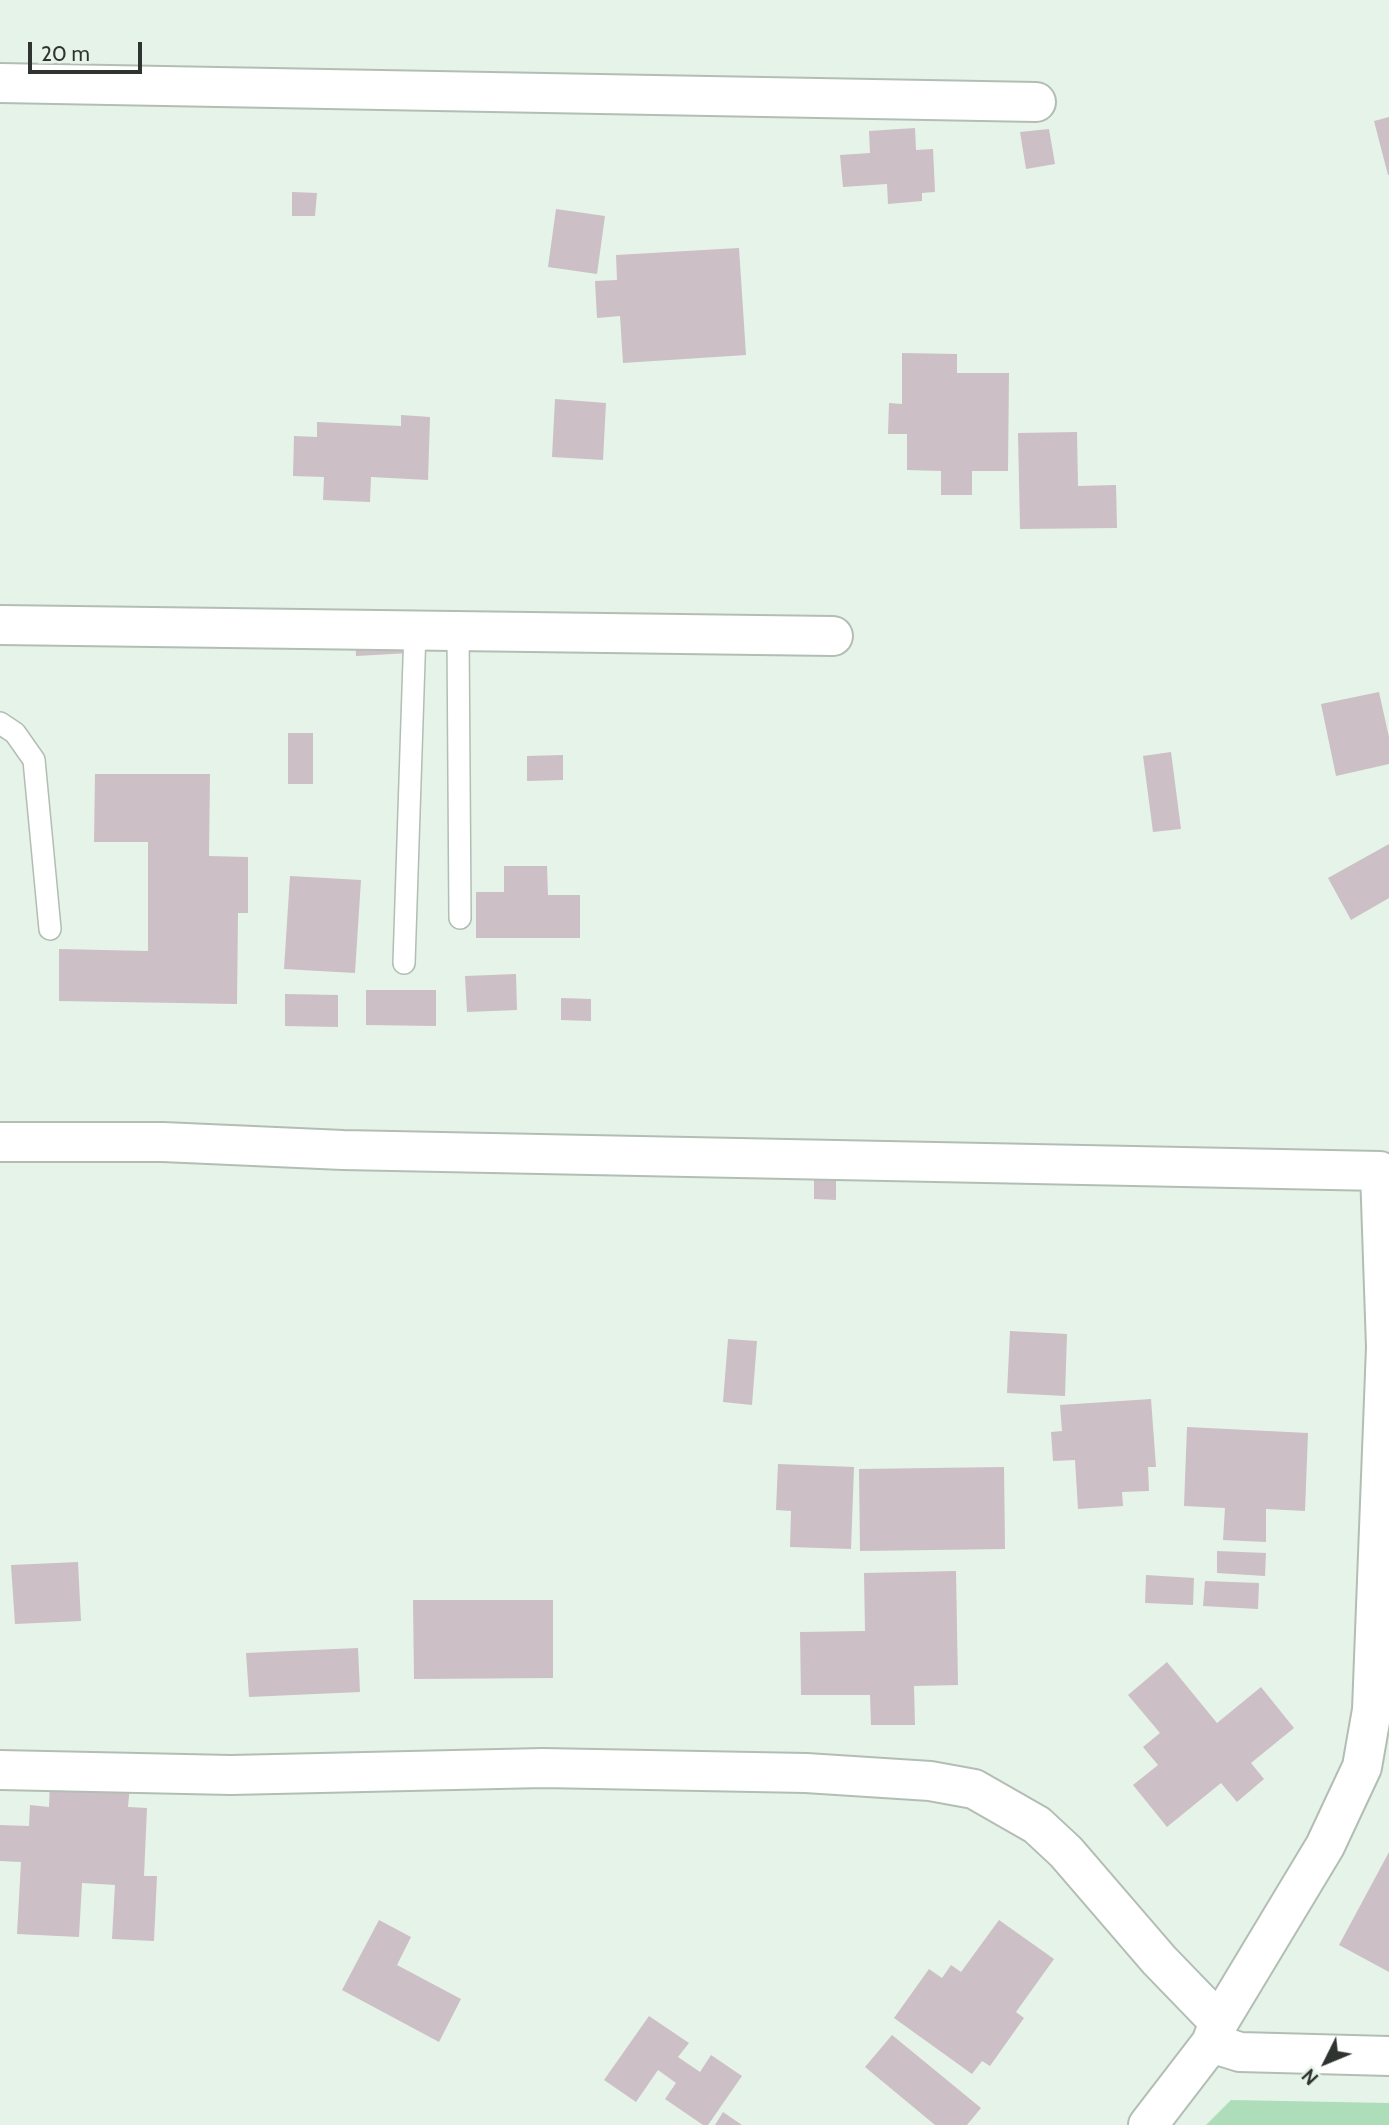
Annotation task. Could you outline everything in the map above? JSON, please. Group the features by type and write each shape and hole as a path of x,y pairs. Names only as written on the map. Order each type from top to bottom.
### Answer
{"street":[{"path":"0,83 1036,102"},
{"path":"0,625 833,636"},
{"path":"0,1142 163,1142 357,1150 1384,1171 1386,1347 1371,1710 1362,1767 1325,1846 1215,2032 1148,2125"},
{"path":"0,1770 232,1775 355,1770 626,1770 820,1774 930,1781 974,1789 1037,1825 1066,1852 1159,1960 1215,2032 1240,2052 1389,2056"}],"lane":[{"path":"404,963 415,630"},
{"path":"458,631 460,918"},
{"path":"0,723 15,733 34,760 50,929"}],"green space":[{"path":"1231,2100 1389,2103 1389,2125 1206,2125"}],"building":[{"path":"1389,117 1389,175 1388,175 1374,121"},
{"path":"915,128 916,150 933,149 935,192 922,193 922,201 888,204 887,184 843,187 840,155 870,153 869,131"},
{"path":"1049,129 1055,164 1026,169 1020,132"},
{"path":"292,192 317,193 315,216 292,216"},
{"path":"556,209 605,216 597,274 548,267"},
{"path":"739,248 746,355 623,363 620,316 597,318 595,281 617,280 616,255"},
{"path":"902,353 957,354 957,373 1009,373 1008,471 972,471 972,495 941,495 941,471 907,470 907,434 888,434 889,403 902,404"},
{"path":"555,399 606,403 603,460 552,457"},
{"path":"401,415 430,417 428,480 371,477 370,502 323,500 324,477 293,476 294,436 317,437 317,422 401,426"},
{"path":"1077,432 1078,486 1116,485 1117,528 1020,529 1018,433"},
{"path":"408,632 410,653 356,656 355,635"},
{"path":"1379,692 1389,737 1389,764 1336,776 1321,704"},
{"path":"288,733 313,733 313,784 288,784"},
{"path":"1171,752 1181,829 1153,832 1143,756"},
{"path":"563,755 563,780 527,781 527,756"},
{"path":"95,774 210,774 209,856 248,857 248,913 238,913 237,1004 59,1001 59,949 148,951 148,842 94,842"},
{"path":"1389,844 1389,898 1351,920 1328,878"},
{"path":"504,866 547,866 548,895 580,895 580,938 476,938 476,892 504,892"},
{"path":"290,876 361,880 355,973 284,969"},
{"path":"516,974 517,1010 467,1012 465,976"},
{"path":"366,990 436,990 436,1026 366,1025"},
{"path":"285,994 338,995 338,1027 285,1026"},
{"path":"561,998 591,999 591,1021 561,1020"},
{"path":"814,1179 836,1180 836,1200 814,1199"},
{"path":"1010,1331 1067,1334 1065,1396 1007,1393"},
{"path":"728,1339 757,1341 752,1405 723,1402"},
{"path":"1151,1399 1156,1467 1148,1467 1149,1491 1122,1492 1123,1506 1078,1509 1075,1460 1053,1461 1051,1432 1062,1431 1060,1405"},
{"path":"1187,1427 1308,1433 1305,1511 1266,1509 1266,1542 1223,1540 1225,1508 1184,1506"},
{"path":"778,1464 854,1467 851,1549 790,1547 791,1511 776,1510"},
{"path":"1004,1467 1005,1549 860,1551 859,1469"},
{"path":"1217,1551 1266,1553 1265,1576 1217,1573"},
{"path":"78,1562 81,1621 15,1624 11,1565"},
{"path":"956,1571 958,1685 914,1686 915,1725 871,1725 870,1695 801,1695 800,1632 865,1631 864,1573"},
{"path":"1146,1575 1194,1578 1193,1605 1145,1603"},
{"path":"1205,1581 1259,1583 1258,1609 1203,1606"},
{"path":"413,1600 553,1600 553,1678 414,1679"},
{"path":"358,1648 360,1692 249,1697 246,1653"},
{"path":"1167,1662 1217,1723 1261,1687 1294,1728 1251,1763 1264,1779 1237,1802 1221,1783 1167,1827 1133,1785 1158,1765 1143,1747 1160,1733 1128,1695"},
{"path":"50,1780 130,1785 128,1807 147,1808 144,1876 157,1876 154,1941 112,1939 115,1885 82,1883 79,1937 17,1934 21,1862 0,1861 0,1825 29,1826 30,1805 49,1807"},
{"path":"1389,1852 1389,1972 1339,1945"},
{"path":"379,1920 411,1937 397,1965 461,1999 439,2042 342,1990"},
{"path":"999,1920 1054,1959 1016,2012 1024,2018 990,2066 982,2061 972,2074 894,2018 929,1969 942,1978 951,1965 961,1972"},
{"path":"649,2016 689,2043 678,2057 700,2072 711,2055 742,2076 708,2125 703,2125 665,2099 676,2083 658,2070 636,2102 604,2080"},
{"path":"892,2035 981,2108 967,2125 935,2125 865,2067"},
{"path":"723,2112 742,2125 715,2125"}]}
